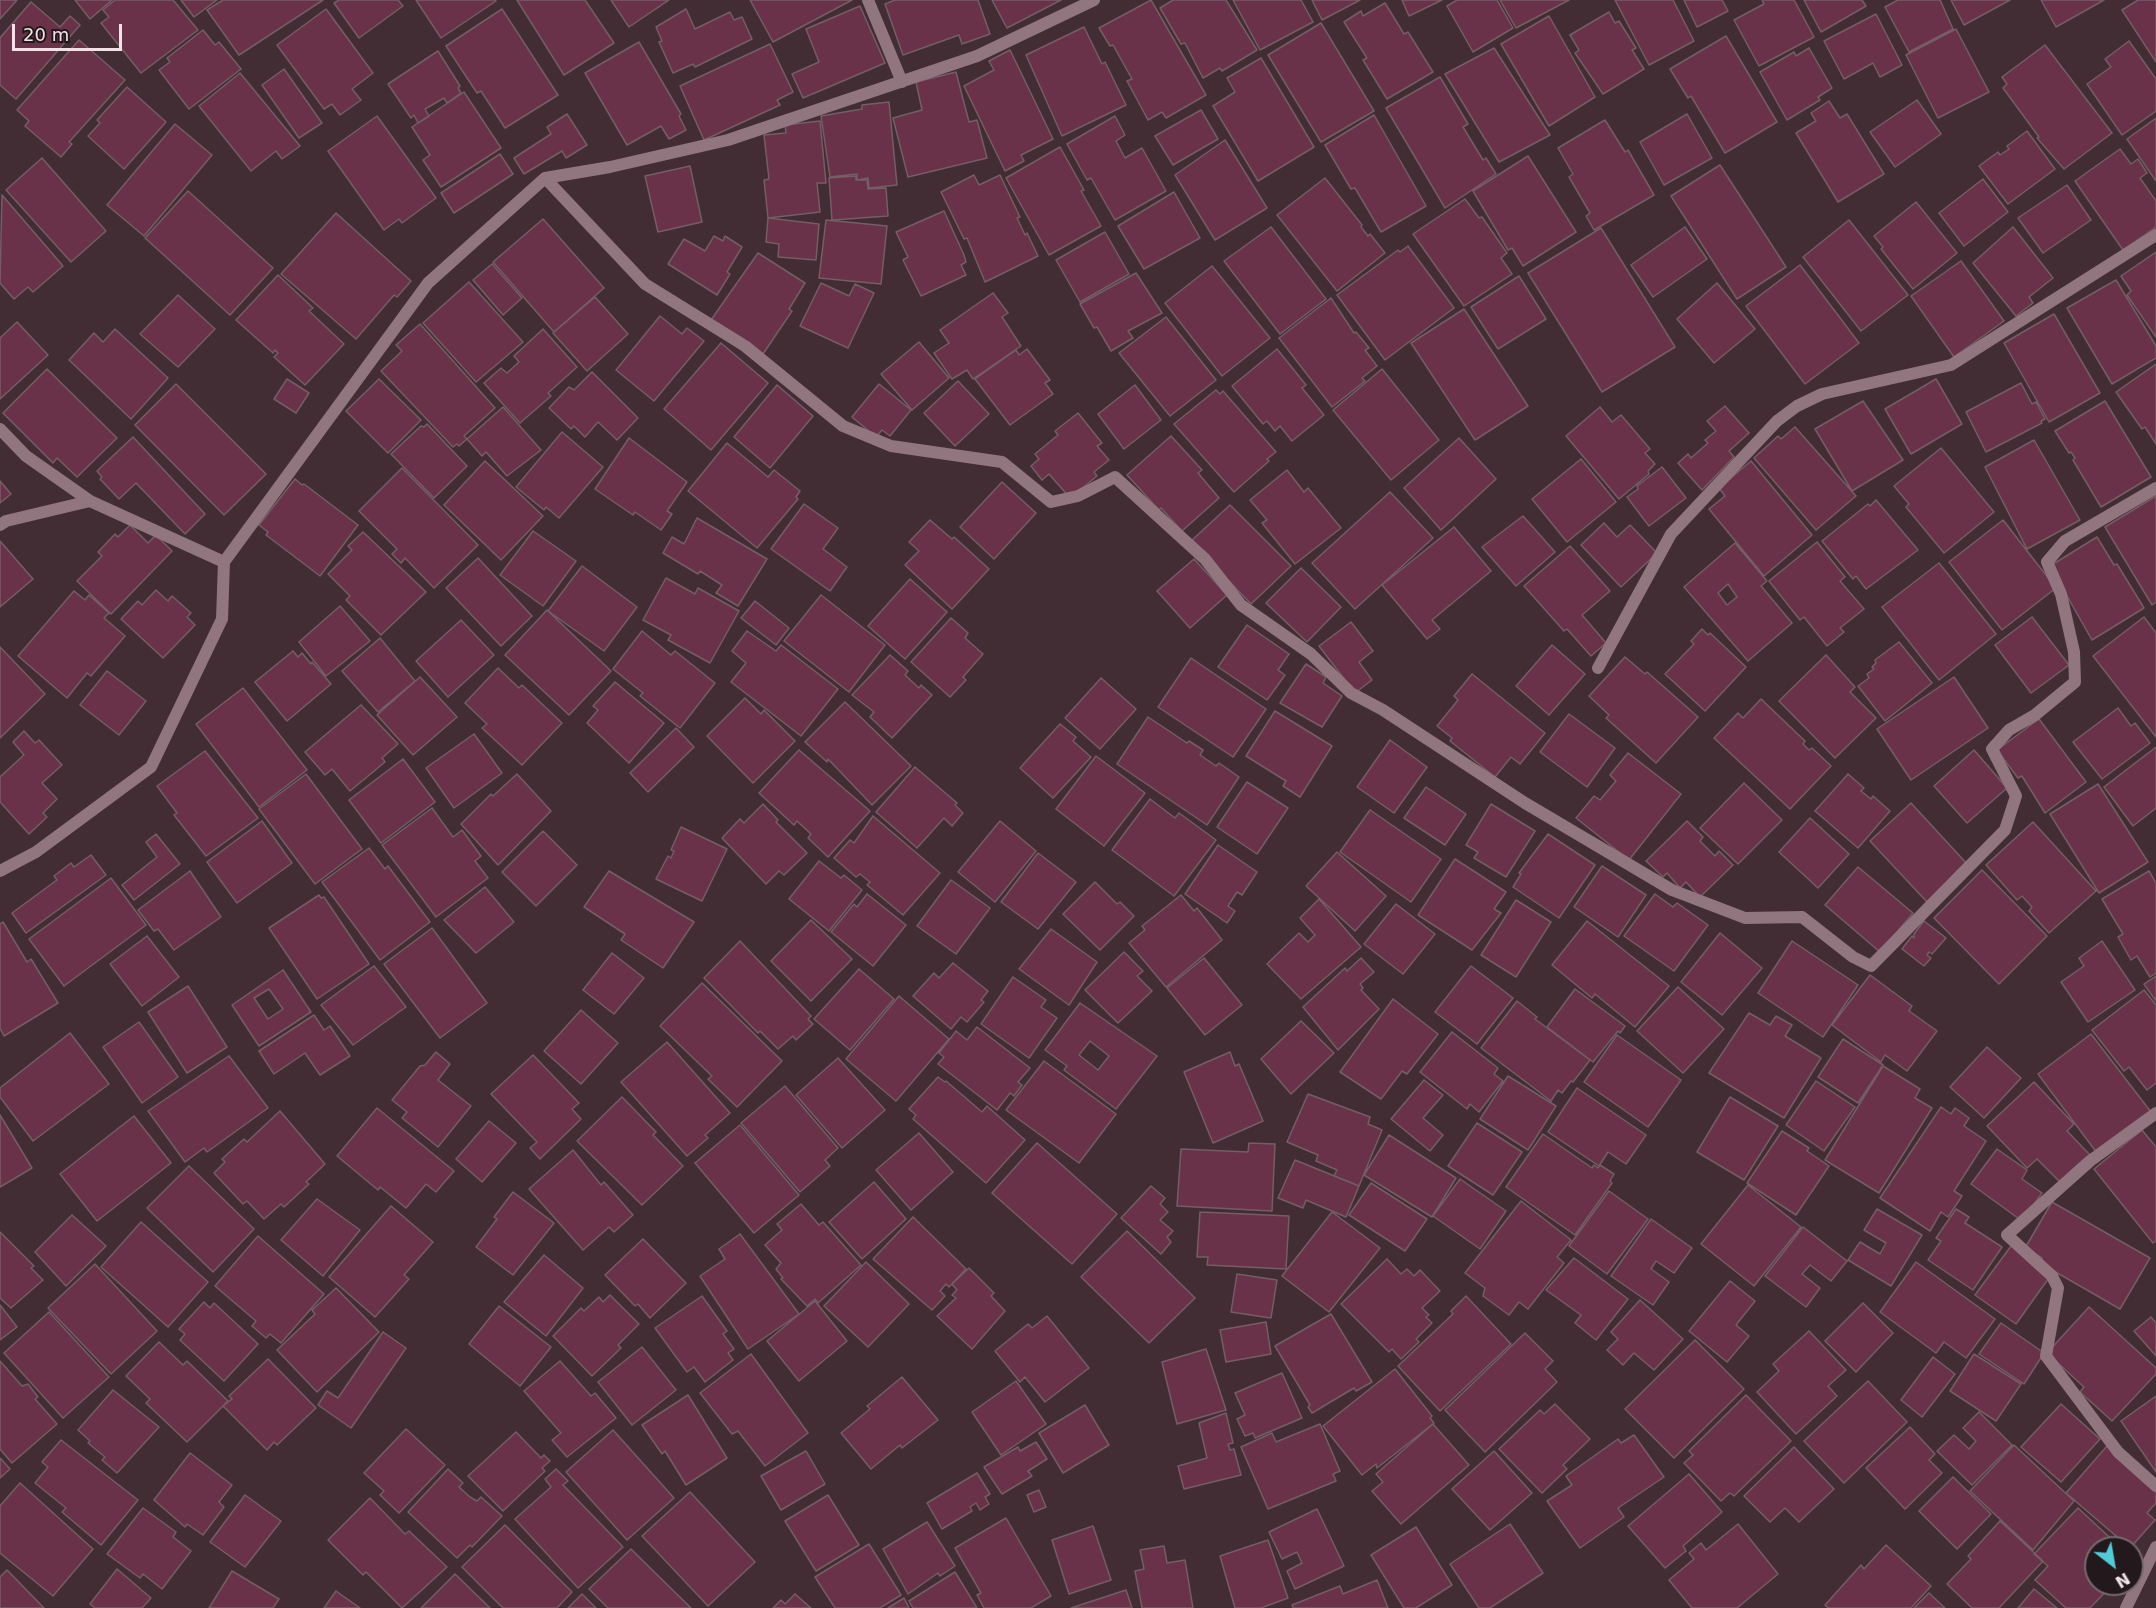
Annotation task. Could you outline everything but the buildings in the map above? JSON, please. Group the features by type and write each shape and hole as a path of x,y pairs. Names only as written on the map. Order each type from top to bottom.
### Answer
{"street":[{"path":"868,0 902,82"},
{"path":"0,871 36,852 151,767 222,619 224,562 428,283 545,178 610,167 728,140 977,56 1094,0"},
{"path":"545,178 645,284 744,346 843,426 891,446 1002,462 1051,502 1078,496 1115,477 1204,560 1240,605 1311,654 1351,693 1383,710 1525,803 1672,890 1745,918 1802,917 1853,957 1871,966 2005,830 2016,796 1992,749 2009,730 2035,715 2075,682 2074,652 2061,594 2047,562 2066,542 2156,488"},
{"path":"1598,668 1671,534 1769,429 1797,405 1822,394 1951,366 2156,235"},
{"path":"0,429 26,456 90,501 224,562"},
{"path":"0,525 6,521 90,501"},
{"path":"2156,1113 2090,1161 2007,1235 2052,1276 2058,1288 2046,1356 2118,1452 2156,1486"},
{"path":"2126,1608 2156,1547"}]}
